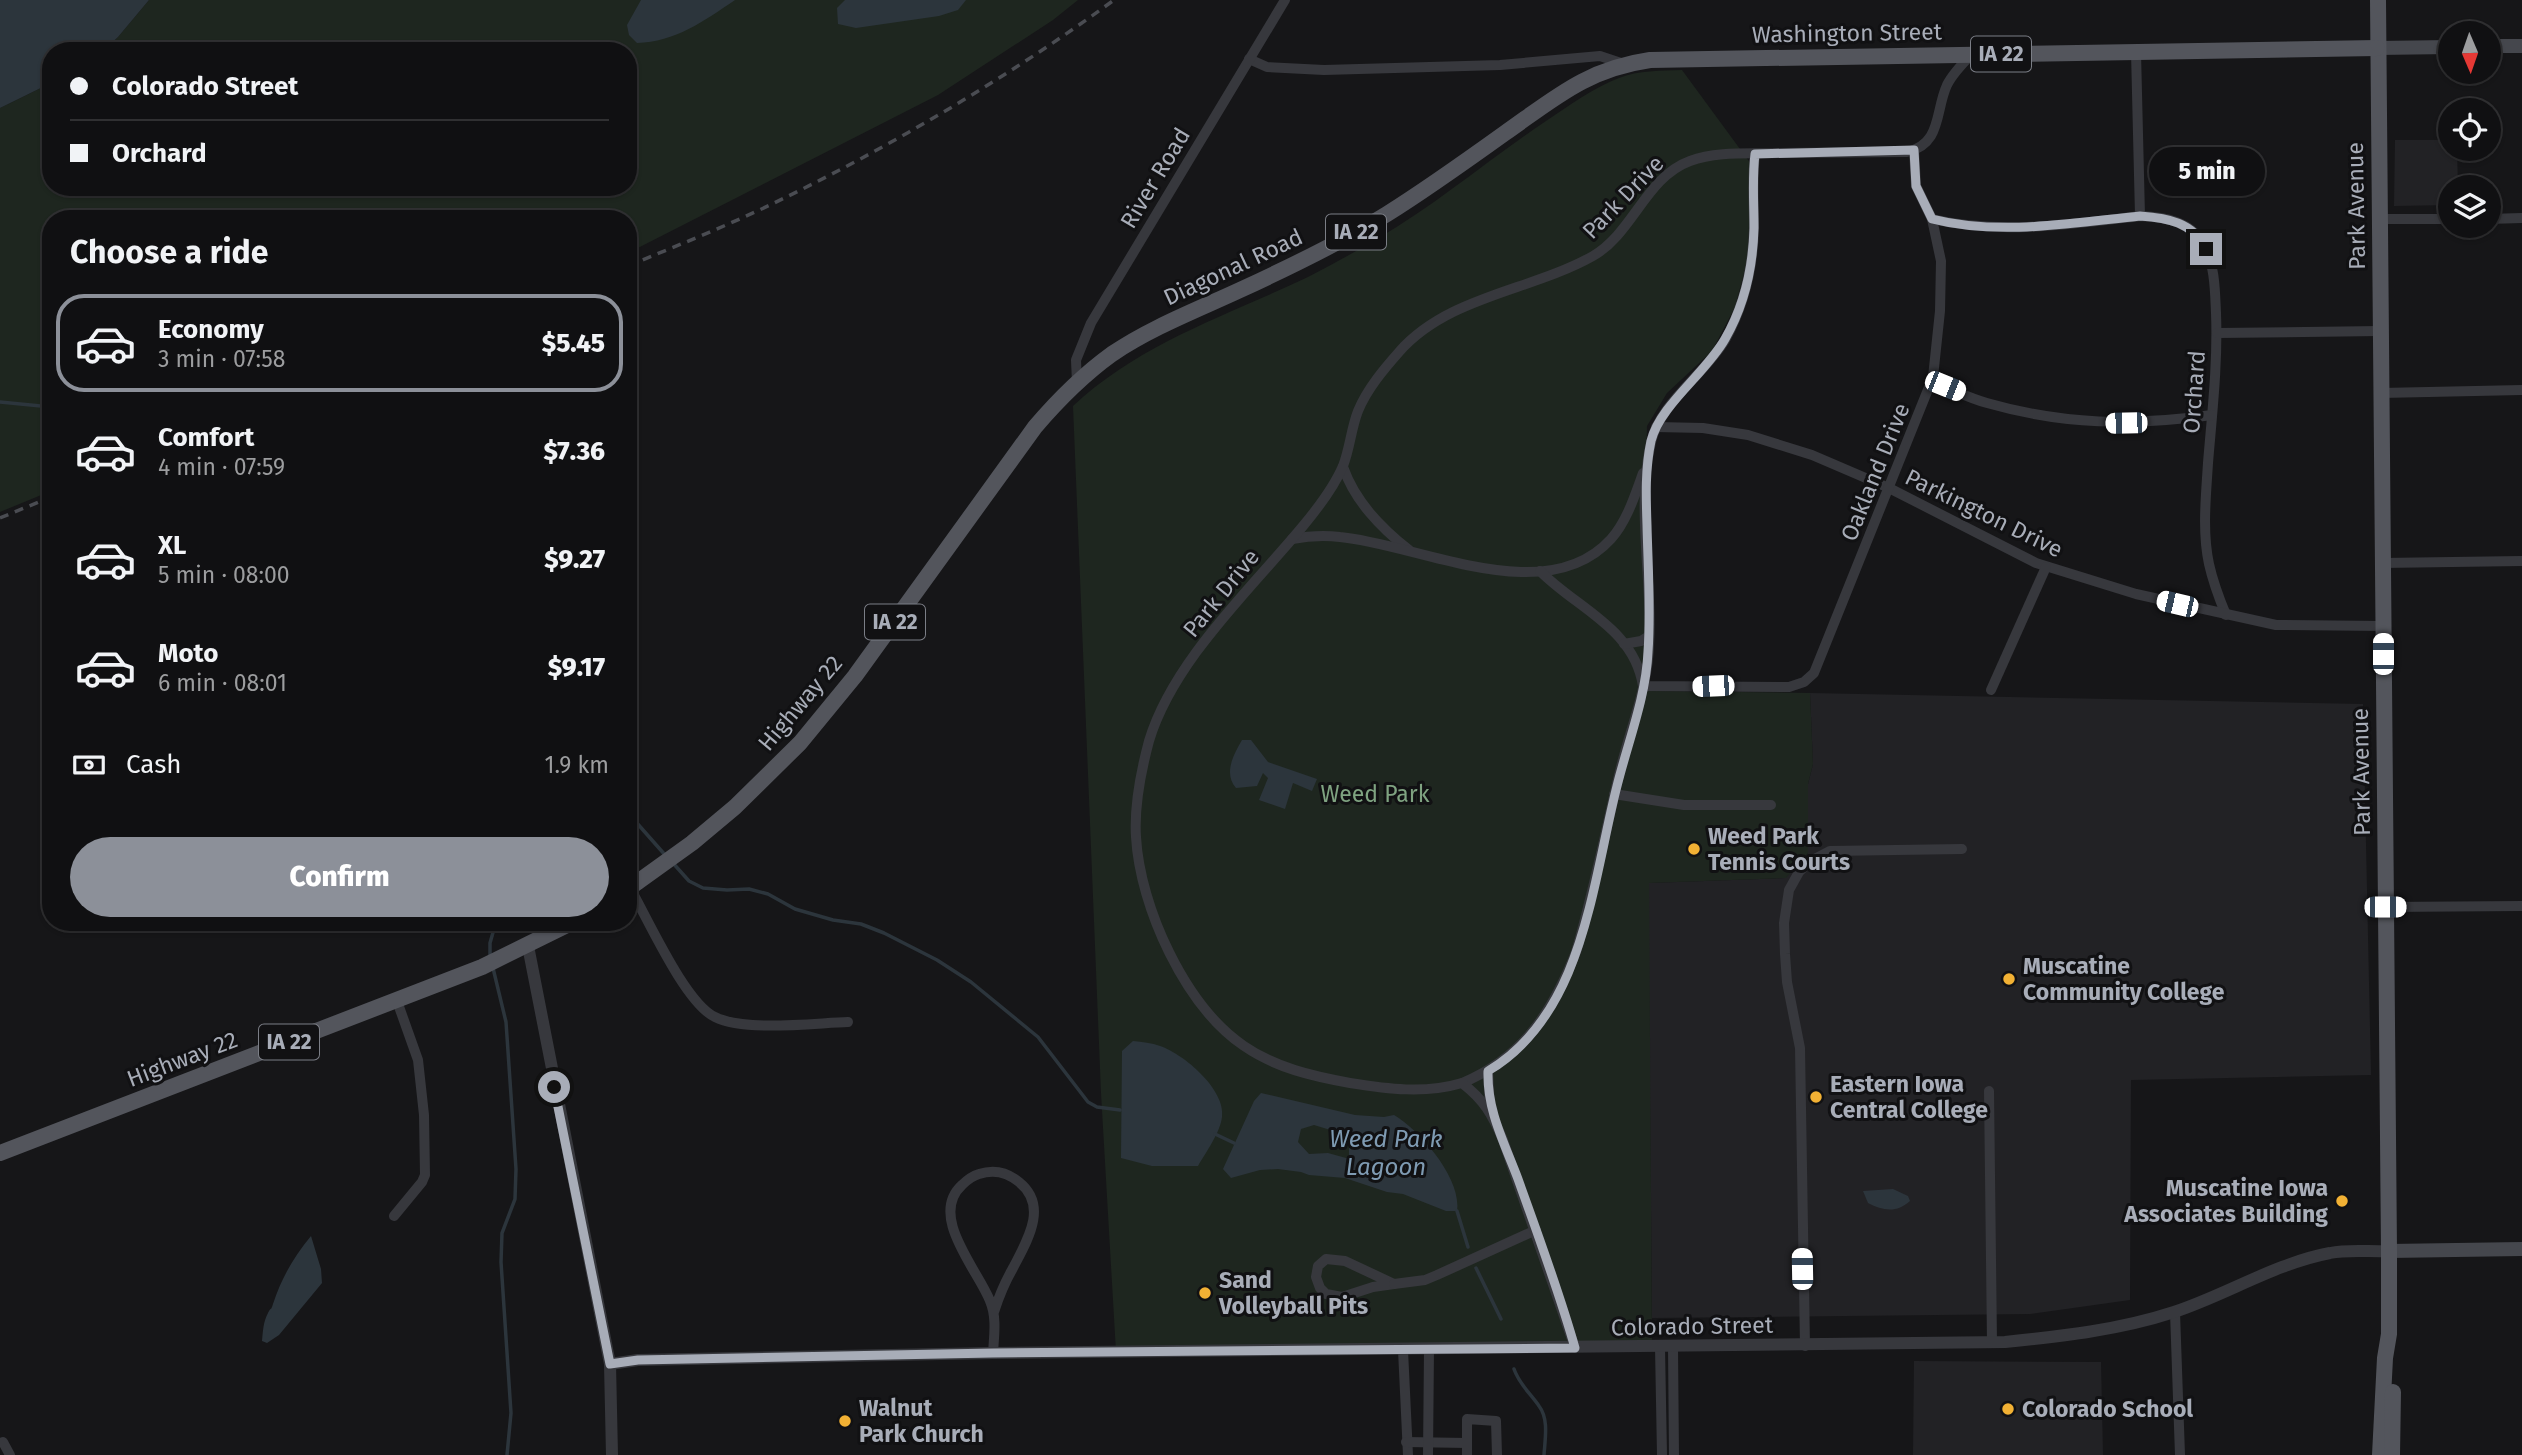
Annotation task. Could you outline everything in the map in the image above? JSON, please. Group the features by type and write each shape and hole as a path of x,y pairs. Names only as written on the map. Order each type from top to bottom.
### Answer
{"main road":[{"name":"Park Avenue","path":"2378,0 2389,1335 2394,1374 2392,1455"},
{"path":"2501,46 2522,46"},
{"name":"Washington Street","path":"1624,64 1650,60 2438,47"},
{"name":"Diagonal Road","path":"1077,383 1133,341 1287,269 1387,214 1571,87 1624,64"},
{"name":"Highway 22","path":"637,882 692,843 735,807 800,743 855,676 1035,427 1077,383"},
{"name":"Highway 22","path":"0,1153 397,1001 528,946 556,931"},
{"path":"2389,1251 2522,1249"},
{"name":"Park Avenue","path":"2380,1455 2385,1358 2389,1335"}],"street":[{"name":"River Road","path":"1077,383 1076,360 1091,323 1285,0"},
{"path":"2136,52 2140,216"},
{"path":"1914,150 1932,137 1948,83 1972,54"},
{"name":"Washington Street","path":"1249,59 1267,67 1324,70 1500,65 1600,56 1624,64"},
{"name":"Park Drive","path":"1755,154 1752,251 1741,304 1723,342 1656,427 1646,466 1649,636 1643,686 1614,794 1584,925 1565,980 1550,1008 1535,1030 1505,1059 1488,1071 1462,1083 1428,1089 1370,1086 1299,1072 1256,1054 1223,1030 1193,993 1158,927 1145,886 1136,835 1144,765 1154,725 1164,703 1192,660 1241,596 1321,502 1343,467 1352,427 1366,396 1399,352 1427,327 1471,305 1594,255 1618,236 1665,176 1686,162 1711,156 1755,154 1914,150"},
{"name":"Oakland Drive","path":"1643,686 1797,685 1814,673 1932,382 1940,311 1941,261 1932,219 1916,186 1914,150"},
{"name":"Orchard","path":"1932,219 1984,226 2020,227 2140,216 2181,223 2204,244 2212,266 2217,333 2206,529 2209,562 2217,594 2226,615"},
{"path":"2501,219 2522,218"},
{"path":"2379,219 2438,219"},
{"path":"2217,333 2380,331"},
{"path":"1932,382 1984,402 2079,422 2142,423 2212,415"},
{"path":"2381,393 2522,390"},
{"name":"Parkington Drive","path":"1656,427 1703,428 1767,440 1812,455 1889,488 2012,553 2046,567 2136,594 2226,615 2291,626 2383,626"},
{"path":"1292,538 1342,537 1457,564 1540,571 1573,564 1602,548 1611,539 1631,506 1646,466"},
{"path":"1343,467 1352,490 1362,504 1394,539 1413,553"},
{"path":"2382,563 2522,561"},
{"path":"1990,691 2046,567"},
{"path":"1540,571 1555,587 1596,614 1624,644 1640,672 1643,686"},
{"path":"1624,644 1641,641 1649,636"},
{"path":"1614,794 1684,805 1771,805"},
{"path":"1805,1346 1800,1048 1787,982 1785,954 1784,923 1789,890 1799,872 1809,862 1830,851 1962,849"},
{"path":"637,902 689,995 712,1016 736,1024 848,1022"},
{"path":"2385,907 2522,905"},
{"path":"528,946 610,1364 612,1455"},
{"path":"394,1216 425,1175 424,1115 418,1060 397,1001"},
{"path":"1488,1071 1487,1089 1491,1112 1536,1230 1575,1348"},
{"path":"1462,1083 1474,1092 1491,1112"},
{"path":"1989,1091 1992,1343"},
{"path":"993,1353 994,1312 1003,1286 1030,1233 1034,1201 1024,1186 1003,1173 990,1171 972,1176 958,1189 950,1214 954,1235 980,1279 994,1312"},
{"path":"1394,1284 1362,1268 1334,1259 1321,1262 1316,1272 1320,1288 1334,1296 1349,1296 1373,1287 1424,1280 1536,1230"},
{"name":"Colorado Street","path":"610,1364 638,1360 993,1353 1992,1343 2118,1328 2175,1312 2318,1256 2333,1252 2389,1251"},
{"path":"2175,1312 2180,1455"},
{"path":"1662,1455 1667,1347"},
{"path":"1667,1347 1674,1455"},
{"path":"1428,1455 1429,1349"},
{"path":"1403,1350 1408,1455"},
{"path":"1467,1455 1467,1419 1496,1421 1497,1455"},
{"path":"3,1442 9,1455"},
{"path":"1406,1443 1467,1443"}],"shaded area":[{"path":"2395,140 2438,140 2438,161 2457,161 2458,175 2438,175 2438,205 2394,206"},
{"name":"Muscatine Community College","path":"1810,693 2363,704 2371,1075 2131,1080 2130,1300 2030,1314 1652,1318 1648,883 1785,878 1808,853 1808,784 1813,764"},
{"name":"Colorado School","path":"1914,1361 2101,1362 2103,1455 1913,1455"}],"green space":[{"path":"149,0 1078,0 1053,20 938,95 637,248 637,210 42,210 42,495 0,512 0,108 42,87 42,196 637,196 637,42 113,42"},
{"name":"Weed Park","path":"1682,70 1751,164 1748,258 1735,307 1712,351 1667,393 1647,426 1645,498 1649,630 1643,688 1652,691 1810,693 1813,764 1808,784 1808,853 1786,878 1649,883 1652,1346 1116,1352 1101,1093 1073,406 1099,384 1155,348 1308,277 1377,239 1421,211 1546,121 1600,87 1634,74"}],"water":[{"path":"0,0 149,0 113,42 42,42 42,87 0,108"},
{"path":"641,0 735,0 700,23 664,39 637,43 629,35 627,25"},
{"path":"845,0 966,0 958,10 939,16 856,28 838,24 837,8"},
{"path":"1242,740 1251,740 1268,762 1317,779 1312,791 1293,783 1285,809 1259,800 1268,778 1263,773 1257,786 1236,788 1230,770"},
{"path":"1133,1041 1170,1050 1202,1074 1217,1096 1221,1107 1221,1123 1198,1166 1152,1166 1121,1158 1122,1051"},
{"name":"Weed Park Lagoon","path":"1261,1093 1355,1115 1394,1115 1416,1132 1437,1157 1453,1185 1457,1211 1446,1211 1403,1194 1387,1192 1345,1178 1278,1169 1260,1170 1231,1178 1223,1169 1254,1101","holes":["1314,1125 1337,1132 1349,1141 1349,1157 1328,1153 1309,1154 1298,1142 1301,1129"]},
{"path":"1893,1189 1908,1196 1910,1201 1900,1208 1879,1208 1868,1203 1863,1191"},
{"path":"311,1236 321,1269 322,1283 279,1335 267,1343 262,1341 265,1320 284,1276"}],"waterway":[{"path":"0,402 42,406"},
{"path":"637,823 666,856"},
{"path":"672,862 689,881 703,888 749,889 768,894 795,909 833,920 861,924 937,960 971,982 1038,1037 1088,1102 1097,1107 1120,1110"},
{"path":"490,958 493,931"},
{"path":"493,968 506,1022 516,1169 515,1199 502,1233 501,1262 511,1413 507,1455"},
{"path":"1215,1134 1234,1143"},
{"path":"1457,1211 1468,1247"},
{"path":"1476,1268 1501,1319"},
{"path":"1514,1369 1542,1411 1546,1429 1544,1455"}],"railway":[{"path":"637,262 753,213 903,135 990,84 1114,0"},
{"path":"0,518 42,501"}],"place":[{"name":"Weed Park Tennis Courts","path":"1694,849"},
{"name":"Muscatine Community College","path":"2009,979"},
{"name":"Eastern Iowa Central College","path":"1816,1097"},
{"name":"Muscatine Iowa Associates Building","path":"2342,1201"},
{"name":"Sand Volleyball Pits","path":"1205,1293"},
{"name":"Colorado School","path":"2008,1409"},
{"name":"Walnut Park Church","path":"845,1421"}],"route":[{"path":"554,1087 610,1364 638,1360 993,1353 1575,1348 1532,1218 1491,1112 1487,1089 1488,1071 1505,1059 1535,1030 1550,1008 1565,980 1584,925 1614,794 1639,706 1647,663 1649,618 1646,466 1652,438 1661,418 1723,342 1741,304 1754,232 1755,154 1914,150 1916,186 1932,219 1984,226 2020,227 2154,217 2181,223 2198,236 2206,249"}]}
